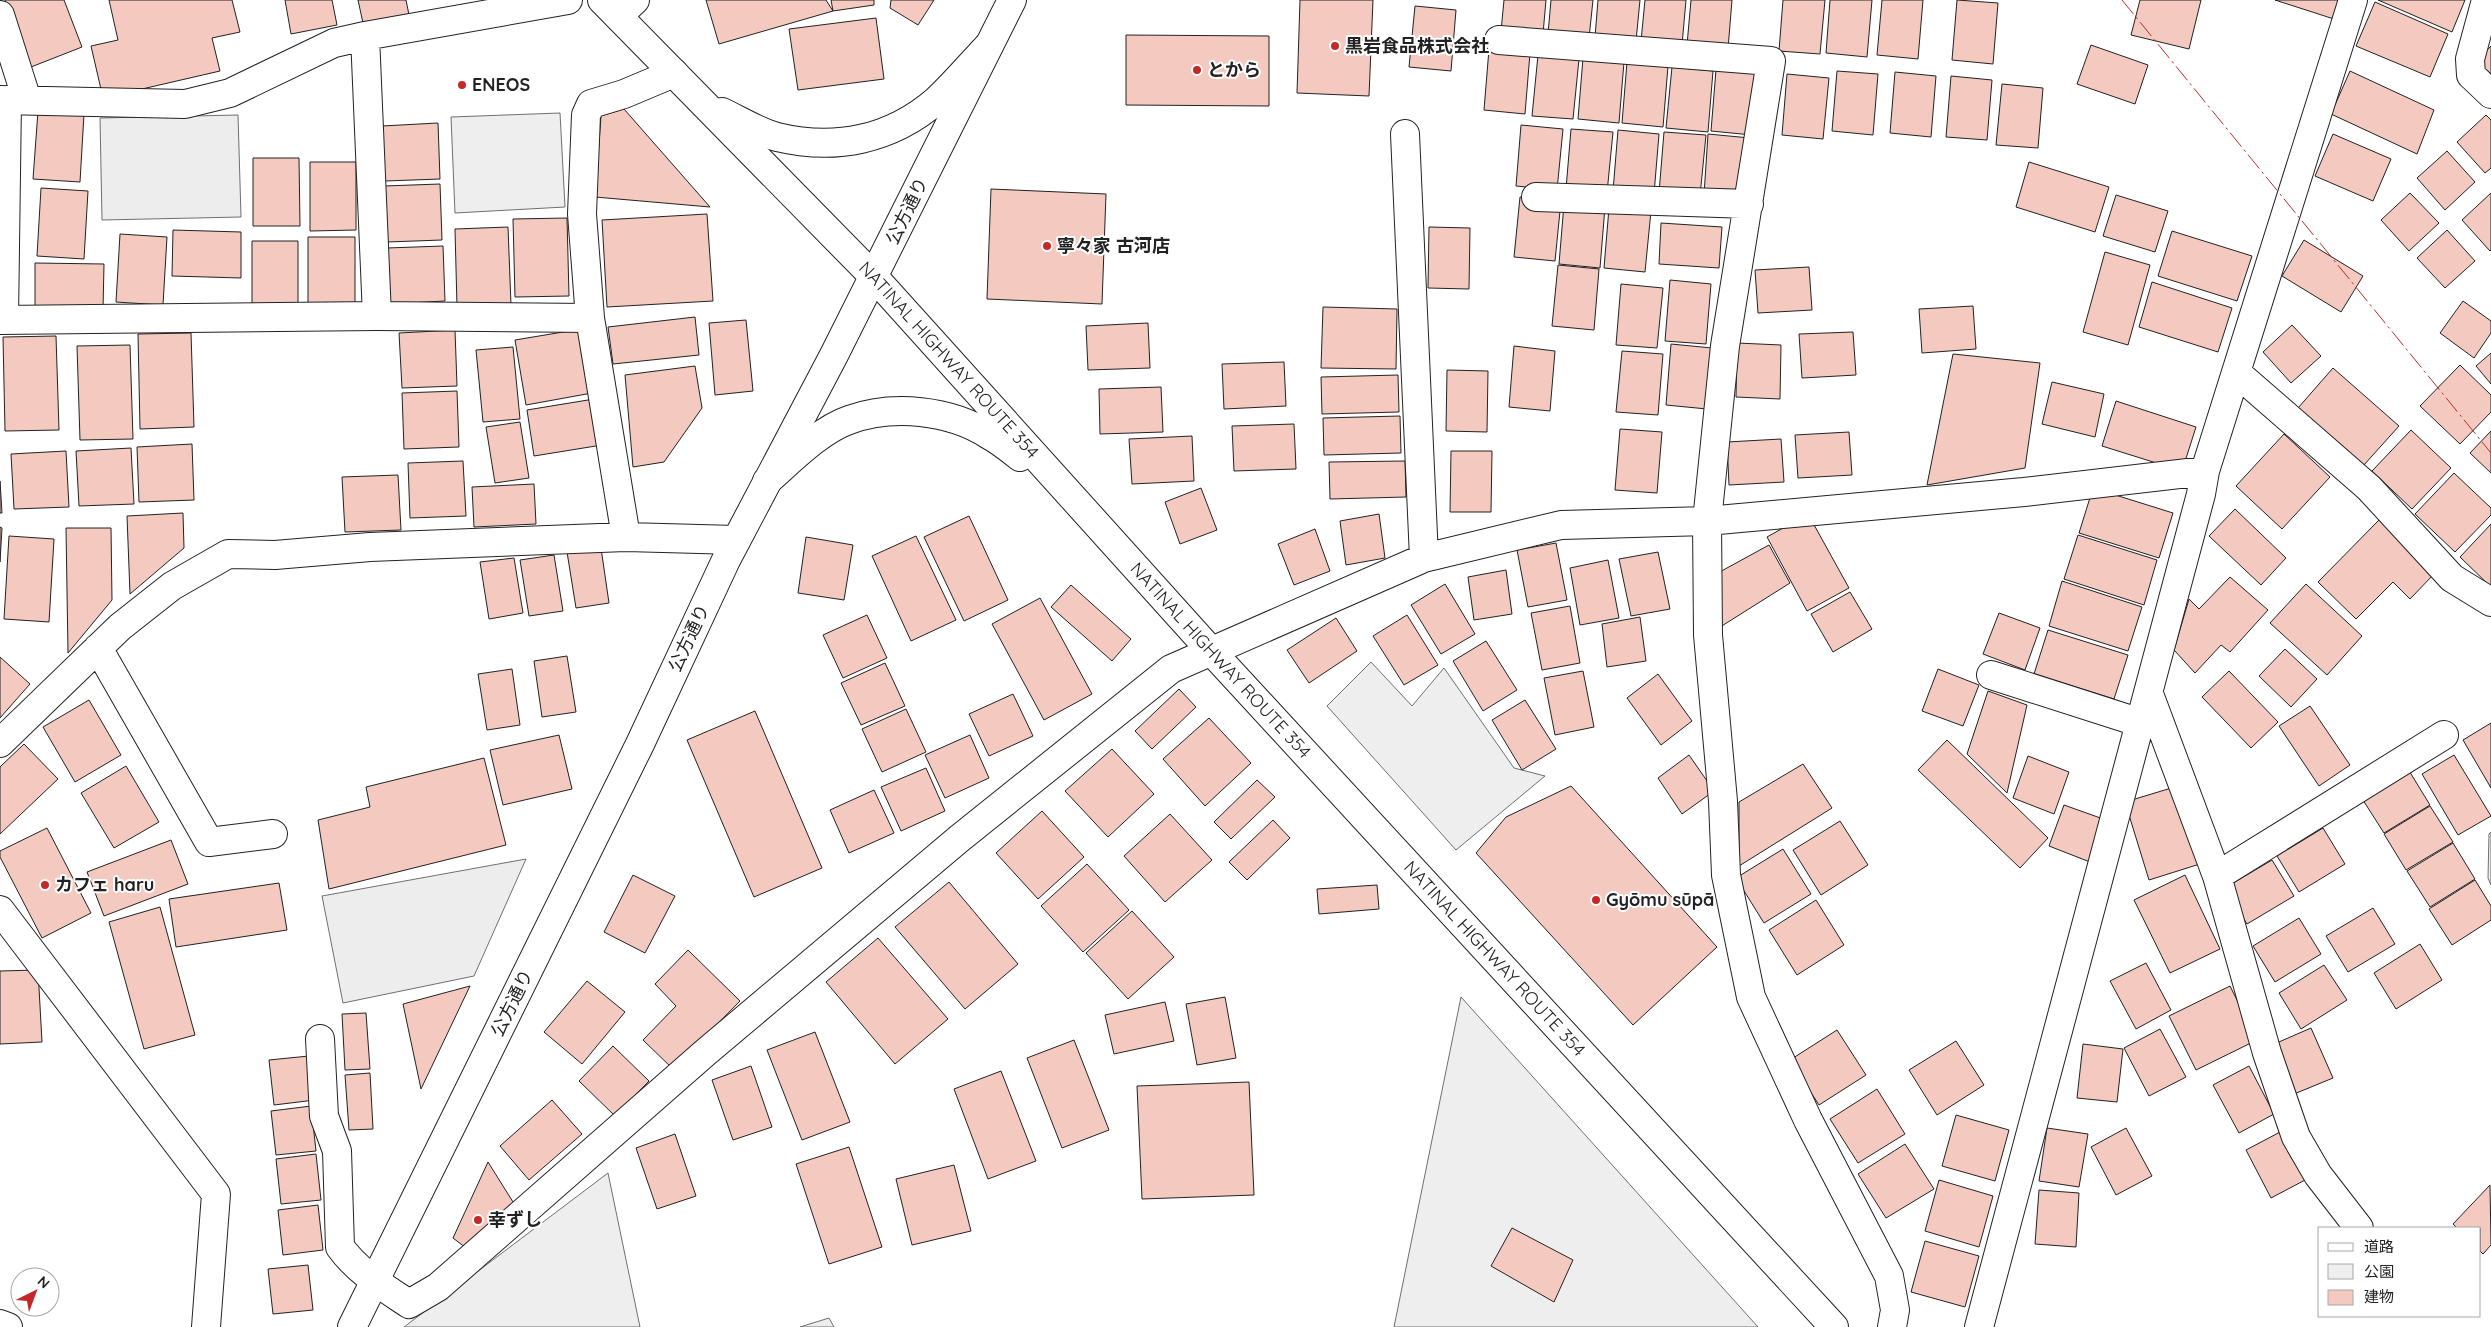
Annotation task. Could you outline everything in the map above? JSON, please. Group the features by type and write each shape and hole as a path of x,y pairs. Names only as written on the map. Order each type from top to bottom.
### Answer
{"main road":[{"path":"11,100 185,104 230,93 334,43 568,0"},
{"name":"公方通り","path":"352,1327 376,1282 640,744 736,540 874,277 1012,0"},
{"path":"1979,1327 2149,694 2201,494 2205,472 2353,0"},
{"path":"2486,0 2470,59 2471,75 2491,94"},
{"name":"NATINAL HIGHWAY ROUTE 354","path":"618,5 674,73 874,277 1212,652 1834,1327"},
{"path":"0,15 11,100 2,320 376,316 590,318"},
{"path":"365,36 376,316"},
{"path":"1500,40 1771,61 1725,346 1707,521 1708,635 1723,801 1726,875 1752,997 1808,1120 1889,1276 1895,1310 1892,1327"},
{"path":"707,105 776,136 816,143 857,141 899,127 936,100 990,45"},
{"path":"626,537 590,318 582,214 586,114 591,104 624,94 674,73"},
{"path":"1405,134 1424,558"},
{"path":"1536,197 1748,204"},
{"path":"2237,373 2369,488 2452,578 2491,602"},
{"path":"767,481 808,444 849,420 890,412 941,414 988,434 1062,486"},
{"path":"320,1039 324,1116 338,1152 340,1247 349,1259 376,1282 410,1304 438,1287 706,1052 960,838 1171,669 1424,558 1561,525 1707,521 2024,492 2205,472"},
{"path":"0,743 120,626 172,586 228,554 274,555 370,547 626,537 736,540"},
{"path":"98,648 209,842 273,834"},
{"path":"1991,675 2141,723"},
{"path":"2149,694 2217,876 2267,1053 2296,1137 2318,1175 2358,1227"},
{"path":"2217,876 2444,735"},
{"path":"0,910 216,1194 206,1327"},
{"path":"0,1324 8,1327"}],"green space":[{"path":"560,113 565,207 455,213 451,117"},
{"path":"1371,662 1412,706 1444,668 1514,768 1545,776 1456,850 1327,706"},
{"path":"2491,832 2491,885 2488,878 2489,834"},
{"path":"1461,997 1758,1327 1394,1327"},
{"path":"608,1173 640,1327 404,1327"},
{"path":"829,1318 834,1327 800,1327"}],"shaded area":[{"path":"238,115 241,217 102,220 100,118"},
{"path":"526,859 474,976 343,1003 322,896"}],"building":[{"path":"5,0 64,0 82,47 31,67"},
{"path":"109,0 232,0 240,32 212,38 220,71 103,98 91,46 118,40"},
{"path":"285,0 332,0 337,25 291,34"},
{"path":"358,0 406,0 409,15 363,23"},
{"path":"706,0 826,0 833,11 719,44"},
{"path":"831,0 874,0 874,5 833,11"},
{"path":"891,0 934,0 918,25 890,8"},
{"name":"黒岩食品株式会社","path":"1300,0 1373,0 1369,96 1297,93"},
{"path":"1504,0 1546,0 1543,34 1501,31"},
{"path":"1551,0 1593,0 1589,38 1548,34"},
{"path":"1598,0 1640,0 1636,41 1595,37"},
{"path":"1645,0 1686,0 1682,45 1641,41"},
{"path":"1691,0 1732,0 1728,49 1687,45"},
{"path":"1783,0 1825,0 1820,54 1779,51"},
{"path":"1830,0 1872,0 1867,57 1826,53"},
{"path":"1882,0 1923,0 1918,59 1877,55"},
{"path":"1957,0 1998,3 1993,64 1952,60"},
{"path":"2140,0 2201,0 2189,49 2131,35"},
{"path":"2275,0 2343,0 2337,20"},
{"path":"2378,0 2465,0 2452,32"},
{"path":"2375,2 2448,34 2430,77 2356,46"},
{"path":"1415,6 1456,10 1451,71 1409,67"},
{"path":"876,18 884,79 798,90 789,29"},
{"name":"とから","path":"1126,35 1269,36 1269,106 1126,105"},
{"path":"2091,45 2148,65 2135,104 2077,84"},
{"path":"2491,46 2491,77 2475,63"},
{"path":"1489,49 1530,53 1525,114 1484,110"},
{"path":"1538,55 1579,59 1573,119 1532,116"},
{"path":"1583,58 1624,62 1619,123 1578,119"},
{"path":"1627,62 1668,66 1663,127 1622,123"},
{"path":"1672,67 1713,71 1708,132 1666,128"},
{"path":"1716,70 1758,74 1752,135 1711,131"},
{"path":"1837,71 1878,74 1873,135 1832,131"},
{"path":"2350,71 2434,110 2417,154 2331,114"},
{"path":"1895,72 1936,76 1931,137 1890,133"},
{"path":"1787,74 1829,78 1823,139 1782,135"},
{"path":"1951,76 1992,80 1987,140 1946,137"},
{"path":"2002,84 2043,88 2038,148 1996,145"},
{"path":"624,109 710,207 595,197 601,116"},
{"path":"38,111 84,114 80,182 33,179"},
{"path":"2486,115 2491,120 2491,168 2485,173 2457,142"},
{"path":"438,123 440,179 385,181 382,126"},
{"path":"1521,125 1563,129 1557,190 1516,186"},
{"path":"1571,129 1613,132 1607,193 1566,189"},
{"path":"1618,130 1659,134 1654,194 1613,191"},
{"path":"1664,132 1706,135 1700,196 1659,193"},
{"path":"1708,134 1750,138 1745,199 1704,195"},
{"path":"2333,134 2391,159 2373,201 2315,176"},
{"path":"2447,151 2475,182 2445,210 2417,178"},
{"path":"253,158 299,158 300,226 253,226"},
{"path":"310,162 356,162 356,230 310,231"},
{"path":"2029,162 2109,187 2095,232 2016,207"},
{"path":"440,184 442,240 387,242 384,186"},
{"path":"41,188 88,191 84,259 37,256"},
{"name":"寧々家 古河店","path":"991,189 1106,194 1102,304 987,299"},
{"path":"2410,193 2439,223 2409,251 2381,220"},
{"path":"2491,193 2491,250 2490,251 2462,220"},
{"path":"2116,195 2168,211 2155,252 2103,236"},
{"path":"1520,197 1561,201 1555,261 1514,257"},
{"path":"1564,204 1605,207 1600,268 1559,264"},
{"path":"1609,208 1651,211 1645,272 1604,268"},
{"path":"707,214 713,301 607,307 602,220"},
{"path":"567,218 569,296 515,297 513,219"},
{"path":"1661,223 1722,227 1719,268 1659,264"},
{"path":"508,227 511,305 457,307 455,229"},
{"path":"1429,227 1470,228 1469,289 1428,288"},
{"path":"173,230 241,232 241,278 172,276"},
{"path":"2447,230 2475,261 2445,288 2417,258"},
{"path":"2172,231 2252,256 2237,301 2158,276"},
{"path":"120,234 167,237 163,305 116,302"},
{"path":"308,237 355,237 355,305 308,305"},
{"path":"2304,240 2363,276 2341,312 2282,276"},
{"path":"252,241 298,241 298,309 252,309"},
{"path":"443,246 445,301 390,304 387,248"},
{"path":"2105,252 2150,265 2128,345 2083,332"},
{"path":"35,263 104,264 103,310 35,309"},
{"path":"1558,265 1599,269 1594,330 1552,326"},
{"path":"1809,267 1812,310 1758,313 1755,270"},
{"path":"1670,280 1711,284 1706,344 1665,341"},
{"path":"2152,282 2232,308 2218,352 2139,327"},
{"path":"1621,284 1663,288 1657,348 1616,345"},
{"path":"2463,301 2491,321 2491,333 2474,358 2440,333"},
{"path":"1973,306 1976,349 1922,353 1919,309"},
{"path":"1323,307 1397,309 1396,369 1321,368"},
{"path":"695,317 699,355 613,364 608,327"},
{"path":"746,320 753,391 715,395 709,323"},
{"path":"1148,323 1150,368 1088,370 1086,326"},
{"path":"2292,325 2321,356 2291,383 2263,352"},
{"path":"581,329 592,393 526,405 515,340"},
{"path":"455,330 457,386 402,388 399,333"},
{"path":"1853,332 1856,375 1802,378 1799,334"},
{"path":"191,333 194,427 140,429 138,334"},
{"path":"56,336 59,430 5,431 3,337"},
{"path":"1737,343 1781,345 1780,399 1736,397"},
{"path":"1671,344 1712,348 1707,409 1666,405"},
{"path":"130,345 133,439 80,440 77,346"},
{"path":"1514,346 1555,351 1550,411 1509,407"},
{"path":"513,347 520,419 483,422 476,350"},
{"path":"1622,351 1663,354 1658,415 1616,412"},
{"path":"2491,353 2491,384 2476,366"},
{"path":"1953,354 2040,363 2025,468 1927,485"},
{"path":"1284,362 1286,406 1224,409 1222,364"},
{"path":"2460,365 2491,395 2491,412 2460,444 2420,406"},
{"path":"695,366 702,408 664,462 633,467 625,375"},
{"path":"2333,368 2399,426 2363,466 2298,408"},
{"path":"1447,370 1488,371 1487,432 1446,431"},
{"path":"1398,375 1399,412 1322,414 1321,377"},
{"path":"2052,382 2104,394 2095,437 2042,424"},
{"path":"1161,387 1163,432 1100,434 1099,389"},
{"path":"457,391 459,447 404,449 402,393"},
{"path":"594,399 602,445 534,456 527,410"},
{"path":"2116,401 2196,427 2182,471 2102,446"},
{"path":"1400,416 1401,453 1324,455 1323,418"},
{"path":"520,422 529,478 495,483 486,427"},
{"path":"1294,424 1296,469 1234,471 1232,426"},
{"path":"1620,429 1662,432 1657,493 1615,490"},
{"path":"2411,430 2451,468 2412,509 2372,471"},
{"path":"2491,431 2491,473 2470,453"},
{"path":"1849,432 1852,475 1798,478 1795,435"},
{"path":"2284,434 2330,477 2282,529 2236,486"},
{"path":"1192,436 1194,481 1132,484 1129,439"},
{"path":"1781,439 1784,482 1729,485 1727,442"},
{"path":"192,444 194,500 139,502 137,447"},
{"path":"131,448 134,504 79,506 76,451"},
{"path":"66,451 69,507 14,509 11,454"},
{"path":"1451,451 1492,451 1491,512 1450,512"},
{"path":"463,461 466,516 410,518 408,463"},
{"path":"1405,461 1406,497 1330,499 1329,462"},
{"path":"2454,473 2491,508 2491,515 2455,552 2415,514"},
{"path":"398,475 401,530 345,532 342,477"},
{"path":"0,481 2,513 0,513"},
{"path":"534,484 536,524 474,527 472,487"},
{"path":"1201,488 1217,530 1180,544 1165,502"},
{"path":"2093,488 2173,513 2159,558 2079,533"},
{"path":"2235,509 2286,558 2261,585 2209,536"},
{"path":"183,513 184,548 130,594 127,516"},
{"path":"1379,514 1385,558 1346,565 1340,521"},
{"path":"1808,514 1849,588 1807,611 1767,537"},
{"path":"969,516 1008,600 964,621 924,537"},
{"path":"2379,520 2434,574 2410,599 2393,582 2356,619 2318,582"},
{"path":"2491,524 2491,587 2460,557"},
{"path":"0,527 2,528 0,562"},
{"path":"66,528 111,528 112,600 68,653"},
{"path":"1315,529 1330,571 1294,585 1278,544"},
{"path":"2078,535 2157,560 2144,605 2064,579"},
{"path":"9,536 54,539 49,622 4,619"},
{"path":"916,536 956,620 911,641 872,556"},
{"path":"806,537 853,545 844,600 798,593"},
{"path":"1556,543 1567,600 1528,607 1517,550"},
{"path":"1769,545 1790,583 1717,629 1716,574"},
{"path":"601,548 609,603 576,608 567,552"},
{"path":"1658,552 1670,609 1631,616 1619,559"},
{"path":"554,555 563,611 529,616 520,560"},
{"path":"514,558 523,613 489,619 480,562"},
{"path":"1608,560 1619,618 1580,625 1570,568"},
{"path":"1506,570 1512,614 1474,620 1468,577"},
{"path":"2230,577 2268,610 2230,652 2221,645 2195,673 2174,650 2189,599 2199,609"},
{"path":"2062,581 2142,607 2128,651 2049,626"},
{"path":"1445,584 1475,634 1441,654 1411,605"},
{"path":"2306,584 2362,636 2327,675 2270,623"},
{"path":"1071,585 1131,639 1112,661 1051,607"},
{"path":"1850,592 1872,629 1833,652 1811,614"},
{"path":"1040,598 1092,694 1044,720 992,624"},
{"path":"1570,606 1580,663 1542,670 1531,613"},
{"path":"1999,613 2040,628 2025,670 1983,654"},
{"path":"867,615 887,658 843,678 823,635"},
{"path":"1407,615 1438,665 1404,685 1373,636"},
{"path":"1640,617 1646,661 1607,667 1602,624"},
{"path":"1336,618 1357,651 1309,683 1287,650"},
{"path":"2048,630 2128,655 2114,699 2034,674"},
{"path":"1486,641 1517,690 1483,711 1453,661"},
{"path":"2285,649 2317,679 2291,707 2259,676"},
{"path":"567,656 576,712 542,717 534,661"},
{"path":"0,657 30,684 0,718"},
{"path":"885,663 905,706 861,725 841,683"},
{"path":"512,669 520,725 487,730 478,674"},
{"path":"1938,669 1979,685 1963,726 1922,711"},
{"path":"1583,671 1594,727 1555,735 1544,678"},
{"path":"2229,671 2278,722 2251,748 2202,697"},
{"path":"1658,674 1692,721 1661,745 1627,698"},
{"path":"1179,689 1196,707 1152,749 1135,731"},
{"path":"1988,691 2027,705 2007,793 1967,754"},
{"path":"1013,694 1033,736 989,756 969,714"},
{"path":"89,700 121,755 75,782 43,727"},
{"path":"1525,700 1556,749 1522,770 1492,720"},
{"path":"2310,706 2350,765 2319,786 2279,726"},
{"path":"906,709 926,752 882,772 862,729"},
{"path":"755,711 822,868 754,897 687,740"},
{"path":"1209,718 1251,763 1205,806 1163,759"},
{"path":"2491,723 2491,788 2463,740"},
{"path":"559,735 572,789 503,805 490,750"},
{"path":"970,735 989,778 945,798 925,755"},
{"path":"1947,740 2048,838 2020,868 1918,770"},
{"path":"24,744 58,779 0,834 0,767"},
{"path":"1112,749 1154,794 1108,837 1065,791"},
{"path":"1689,755 1714,791 1682,814 1658,778"},
{"path":"2454,755 2491,816 2458,835 2422,774"},
{"path":"2028,756 2069,772 2054,814 2013,798"},
{"path":"484,758 506,845 329,889 318,820 370,807 366,787"},
{"path":"1803,764 1832,808 1739,866 1739,802"},
{"path":"126,766 159,822 114,848 81,793"},
{"path":"926,768 945,811 901,831 881,787"},
{"path":"2408,769 2430,805 2384,833 2361,797"},
{"path":"1257,780 1275,797 1231,839 1214,822"},
{"name":"Gyōmu sūpā","path":"1571,786 1717,947 1633,1025 1476,853 1506,817"},
{"path":"2178,786 2203,863 2149,880 2125,802"},
{"path":"874,790 894,833 849,853 830,810"},
{"path":"2064,805 2106,820 2090,862 2049,846"},
{"path":"2430,806 2453,842 2406,870 2384,834"},
{"path":"1042,811 1084,857 1038,899 996,853"},
{"path":"1170,814 1212,860 1165,902 1124,856"},
{"path":"1273,820 1290,838 1247,880 1229,862"},
{"path":"1840,821 1868,865 1821,895 1793,850"},
{"name":"カフェ haru","path":"47,828 91,913 42,938 0,857 0,851"},
{"path":"2323,828 2345,864 2299,892 2277,856"},
{"path":"171,840 188,884 104,916 87,872"},
{"path":"2453,843 2475,879 2430,907 2407,871"},
{"path":"1783,849 1811,894 1764,923 1736,878"},
{"path":"2272,860 2294,896 2247,924 2225,888"},
{"path":"1087,864 1129,910 1083,952 1041,906"},
{"path":"633,875 675,896 645,953 604,932"},
{"path":"2185,875 2220,949 2170,973 2134,900"},
{"path":"2475,880 2491,906 2491,920 2452,945 2429,909"},
{"path":"949,882 1018,964 965,1009 895,927"},
{"path":"279,883 287,930 176,947 169,899"},
{"path":"1377,885 1379,909 1319,914 1317,889"},
{"path":"1816,900 1844,945 1797,975 1769,930"},
{"path":"160,907 195,1035 144,1049 109,922"},
{"path":"2373,908 2395,944 2348,972 2326,936"},
{"path":"1132,911 1174,957 1128,999 1086,953"},
{"path":"2299,918 2321,954 2275,982 2253,946"},
{"path":"878,938 948,1019 895,1064 826,982"},
{"path":"2420,944 2442,980 2396,1009 2374,973"},
{"path":"688,950 740,1001 673,1069 643,1040 676,1006 655,984"},
{"path":"2146,963 2171,1010 2136,1029 2110,981"},
{"path":"2324,965 2347,1000 2301,1029 2279,993"},
{"path":"38,970 42,1042 0,1044 0,971"},
{"path":"587,981 625,1012 582,1064 544,1032"},
{"path":"470,986 421,1089 403,1004"},
{"path":"2230,986 2257,1040 2196,1070 2169,1016"},
{"path":"1225,997 1236,1058 1197,1065 1186,1004"},
{"path":"1165,1002 1174,1041 1114,1054 1105,1015"},
{"path":"366,1013 370,1069 345,1070 342,1014"},
{"path":"2311,1028 2333,1078 2294,1094 2272,1045"},
{"path":"2160,1029 2186,1077 2149,1096 2124,1048"},
{"path":"1837,1030 1866,1075 1819,1105 1790,1060"},
{"path":"815,1032 850,1122 802,1140 767,1050"},
{"path":"1074,1040 1109,1130 1062,1148 1027,1058"},
{"path":"1956,1041 1984,1085 1937,1115 1909,1070"},
{"path":"2083,1044 2123,1049 2117,1102 2077,1098"},
{"path":"613,1046 649,1081 615,1116 579,1081"},
{"path":"309,1056 315,1100 274,1105 269,1060"},
{"path":"751,1066 772,1127 733,1140 712,1080"},
{"path":"2249,1066 2274,1114 2239,1133 2213,1085"},
{"path":"1001,1071 1036,1161 988,1179 954,1089"},
{"path":"370,1073 373,1129 349,1130 345,1075"},
{"path":"1249,1082 1254,1195 1142,1199 1137,1086"},
{"path":"1877,1089 1905,1134 1858,1163 1830,1119"},
{"path":"552,1100 582,1134 529,1180 500,1146"},
{"path":"311,1106 316,1151 276,1155 271,1111"},
{"path":"1956,1115 2009,1130 1995,1181 1942,1166"},
{"path":"2047,1128 2088,1134 2079,1187 2039,1181"},
{"path":"2126,1128 2152,1176 2116,1195 2091,1147"},
{"path":"2282,1131 2307,1179 2271,1198 2246,1150"},
{"path":"675,1134 696,1196 657,1209 636,1148"},
{"path":"1905,1144 1934,1189 1886,1218 1858,1174"},
{"path":"849,1147 882,1247 829,1264 796,1164"},
{"path":"316,1154 321,1200 281,1204 276,1159"},
{"name":"幸ずし","path":"488,1162 513,1202 466,1248 453,1238"},
{"path":"954,1165 971,1231 912,1245 896,1179"},
{"path":"1939,1180 1993,1196 1979,1247 1925,1231"},
{"path":"2490,1185 2491,1245 2483,1254 2481,1252 2481,1227 2456,1227 2453,1224"},
{"path":"2039,1190 2079,1193 2076,1247 2035,1244"},
{"path":"318,1205 323,1250 283,1255 278,1210"},
{"path":"1512,1228 1573,1260 1554,1302 1491,1266"},
{"path":"1925,1241 1979,1256 1965,1307 1911,1292"},
{"path":"308,1265 313,1310 273,1314 268,1269"}],"power":[{"path":"2122,0 2491,453"}],"place":[{"name":"黒岩食品株式会社","path":"1335,46"},
{"name":"とから","path":"1197,70"},
{"name":"ENEOS","path":"462,85"},
{"name":"寧々家 古河店","path":"1047,246"},
{"name":"カフェ haru","path":"45,885"},
{"name":"Gyōmu sūpā","path":"1596,900"},
{"name":"幸ずし","path":"478,1220"}]}
